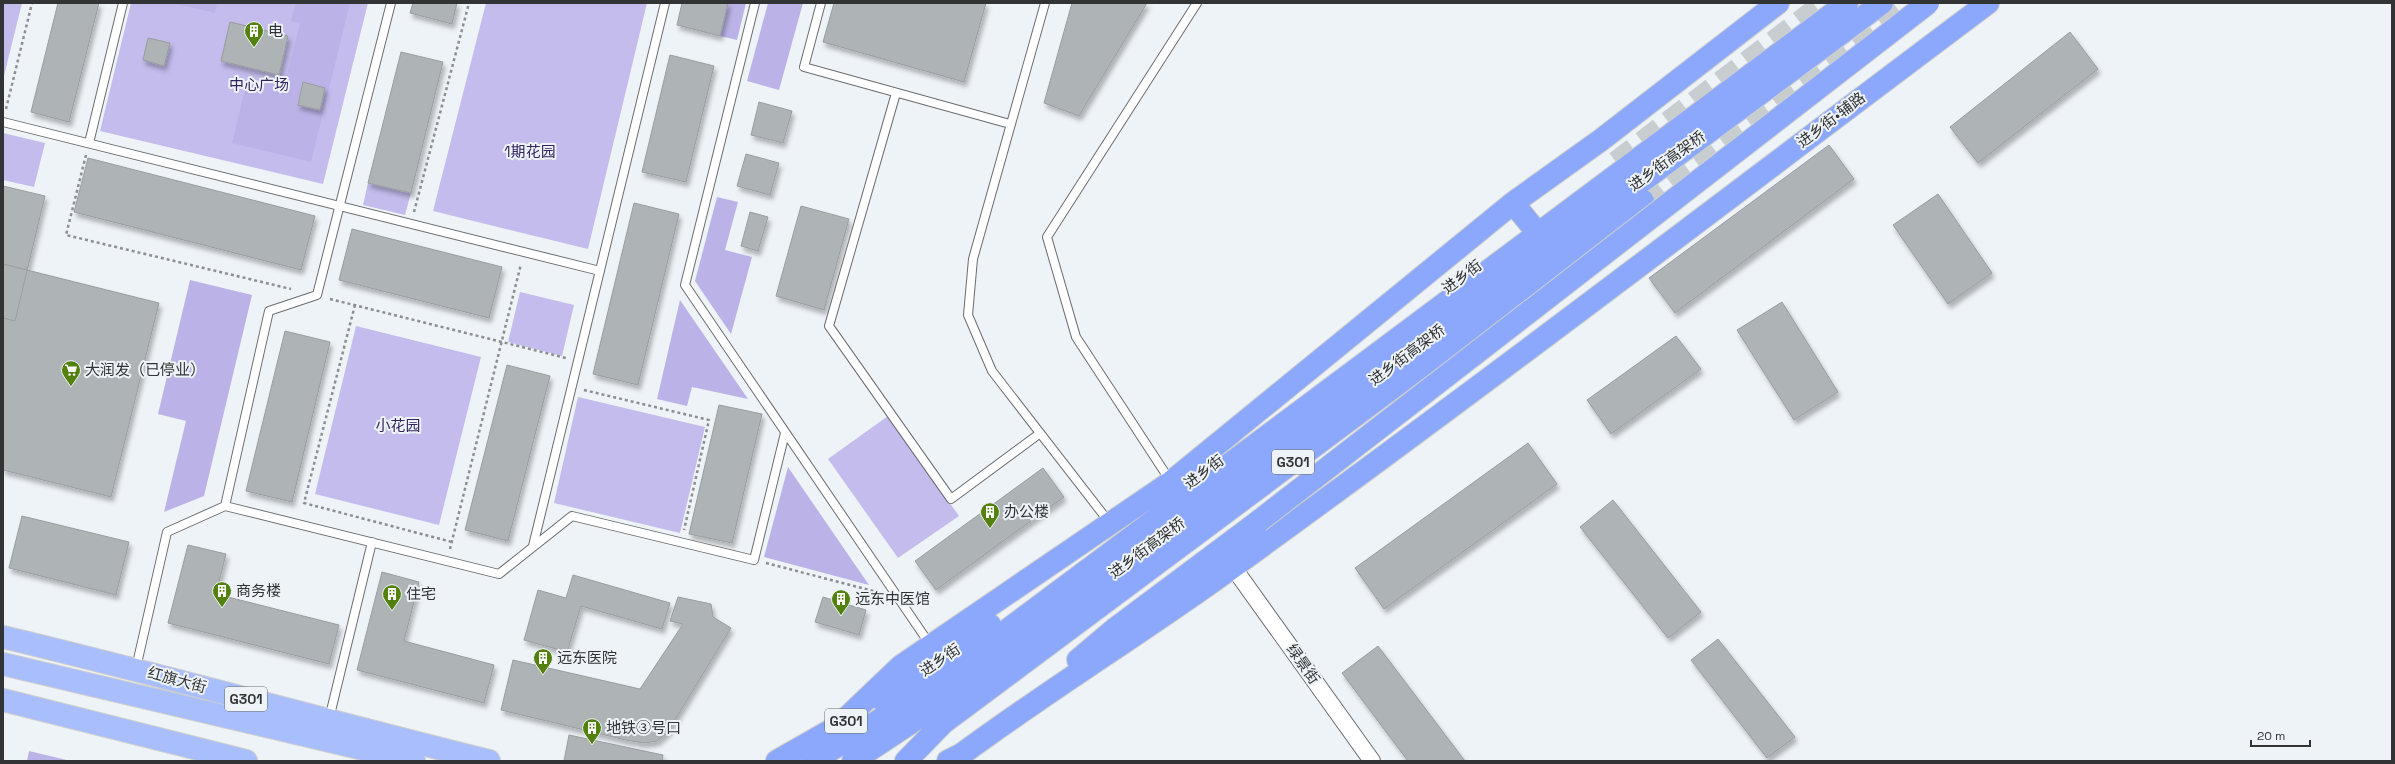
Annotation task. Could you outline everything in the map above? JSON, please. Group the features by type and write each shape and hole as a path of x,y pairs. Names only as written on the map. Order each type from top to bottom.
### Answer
{"highway":[{"path":"836,728 901,666 1111,525 1171,482 1513,203 1600,140 1778,3"},
{"name":"进乡街高架桥","path":"928,701 1847,3"},
{"name":"进乡街高架桥","path":"928,701 1882,3"},
{"path":"948,761 962,754 992,732 1116,628 1259,521 1928,3"},
{"name":"进乡街•辅路","path":"992,732 1152,625 1233,567 1586,306 1988,3"},
{"name":"进乡街","path":"777,761 836,728 913,678 1104,547 1616,162"},
{"name":"G301","path":"906,761 943,722 1643,201"},
{"path":"1513,203 1531,225"},
{"path":"1558,264 1586,306"},
{"path":"852,761 928,701"},
{"name":"进乡街","path":"815,759 928,701"}],"main road":[{"name":"红旗大街","path":"3,637 136,669 328,721 489,761"},
{"path":"3,664 414,761"},
{"path":"3,700 246,761"}],"street":[{"name":"绿景街","path":"1233,567 1372,761"}],"lane":[{"path":"89,143 123,3"},
{"path":"225,506 269,311 317,295 341,206 391,3"},
{"path":"533,546 665,3"},
{"path":"755,3 685,286 931,646"},
{"path":"821,3 804,68 1010,124"},
{"path":"1045,3 973,259 968,315 992,371 1039,434 1111,525"},
{"path":"1171,482 1076,337 1047,238 1197,3"},
{"path":"896,93 828,326 951,499 1039,434"},
{"path":"4,118 89,143 600,271"},
{"path":"136,669 167,532 225,506 499,574 572,516 754,560 785,433"},
{"path":"328,721 372,542"}],"path":[{"path":"4,118 32,3"},
{"path":"411,224 469,3"},
{"path":"89,143 66,235 317,295 578,361"},
{"path":"447,561 524,252"},
{"path":"354,305 304,503 452,542"},
{"path":"572,387 709,420 682,543"},
{"path":"754,560 898,598"}],"green space":[{"path":"3,3 22,3 3,80"},
{"name":"中心广场","path":"131,3 368,3 323,184 100,131"},
{"path":"172,3 217,3 215,13"},
{"path":"296,3 350,3 311,162 232,143 248,77 284,86 300,23 291,21"},
{"name":"1期花园","path":"486,3 647,3 588,249 433,211"},
{"path":"728,3 746,3 737,40 720,36"},
{"path":"768,3 803,3 779,90 747,81"},
{"path":"3,133 45,143 34,187 3,180"},
{"path":"368,183 411,193 405,215 363,205"},
{"path":"717,197 738,202 725,250 752,257 731,334 695,281"},
{"path":"190,280 252,295 204,496 164,512 186,421 158,414"},
{"path":"520,292 574,305 562,356 508,342"},
{"path":"680,300 748,399 692,387 687,406 657,399"},
{"name":"小花园","path":"356,326 481,357 439,525 315,494"},
{"path":"578,397 705,427 680,533 554,503"},
{"path":"888,416 959,516 898,558 828,459"},
{"path":"788,467 869,585 764,557"},
{"path":"29,751 71,761 27,761"}],"building":[{"path":"58,3 99,3 69,122 31,112"},
{"path":"413,3 457,3 452,24 410,13"},
{"path":"682,3 728,3 720,36 677,25"},
{"path":"834,3 986,3 964,82 823,42"},
{"path":"1072,3 1147,3 1079,116 1044,103"},
{"name":"电","path":"230,22 288,36 279,75 221,61"},
{"path":"2070,32 2098,69 1978,163 1950,127"},
{"path":"148,38 170,43 164,66 143,60"},
{"path":"401,52 443,62 411,193 368,183"},
{"path":"670,55 714,66 686,182 642,172"},
{"path":"303,82 325,88 320,110 298,105"},
{"path":"759,102 792,111 783,143 751,135"},
{"path":"1829,145 1854,179 1675,313 1649,278"},
{"path":"746,154 779,163 770,195 737,186"},
{"path":"88,158 315,216 301,270 74,212"},
{"path":"3,186 45,196 15,321 3,318"},
{"path":"1938,194 1992,273 1948,304 1893,225"},
{"path":"634,203 679,214 638,385 593,374"},
{"path":"801,206 849,219 824,310 776,296"},
{"path":"750,212 768,217 758,251 741,246"},
{"path":"352,229 502,267 489,318 339,280"},
{"name":"大润发（已停业）","path":"3,264 159,303 111,497 3,470"},
{"path":"1782,302 1838,392 1794,420 1737,330"},
{"path":"285,331 330,342 292,502 246,491"},
{"path":"1676,336 1701,369 1611,434 1587,400"},
{"path":"507,365 550,376 508,541 465,530"},
{"path":"719,405 762,414 732,543 689,534"},
{"path":"1528,443 1557,484 1384,609 1355,568"},
{"name":"办公楼","path":"1043,468 1064,497 936,590 915,561"},
{"path":"1613,500 1701,612 1668,638 1580,527"},
{"path":"22,516 129,542 116,595 9,568"},
{"name":"商务楼","path":"188,545 226,554 216,594 339,625 329,664 168,623"},
{"name":"住宅","path":"382,572 419,582 404,641 494,665 484,703 357,670"},
{"path":"573,575 670,603 662,629 581,606 567,652 524,640 538,590 566,598"},
{"name":"远东医院","path":"678,597 711,604 713,617 731,628 667,733 657,741 644,743 626,740 501,710 513,660 640,689 683,624 670,621"},
{"name":"远东中医馆","path":"823,597 866,610 859,635 815,622"},
{"path":"1718,639 1795,737 1767,758 1691,660"},
{"path":"1378,646 1465,761 1408,761 1342,673"},
{"name":"地铁③号口","path":"569,735 663,755 662,761 564,761"}],"tunnel":[{"path":"1616,162 1824,3"},
{"path":"1643,201 1907,3"}],"place":[{"name":"电","path":"254,48"},
{"name":"大润发（已停业）","path":"71,387"},
{"name":"办公楼","path":"990,529"},
{"name":"商务楼","path":"222,608"},
{"name":"住宅","path":"392,611"},
{"name":"远东中医馆","path":"841,616"},
{"name":"远东医院","path":"543,675"},
{"name":"地铁③号口","path":"592,745"}]}
